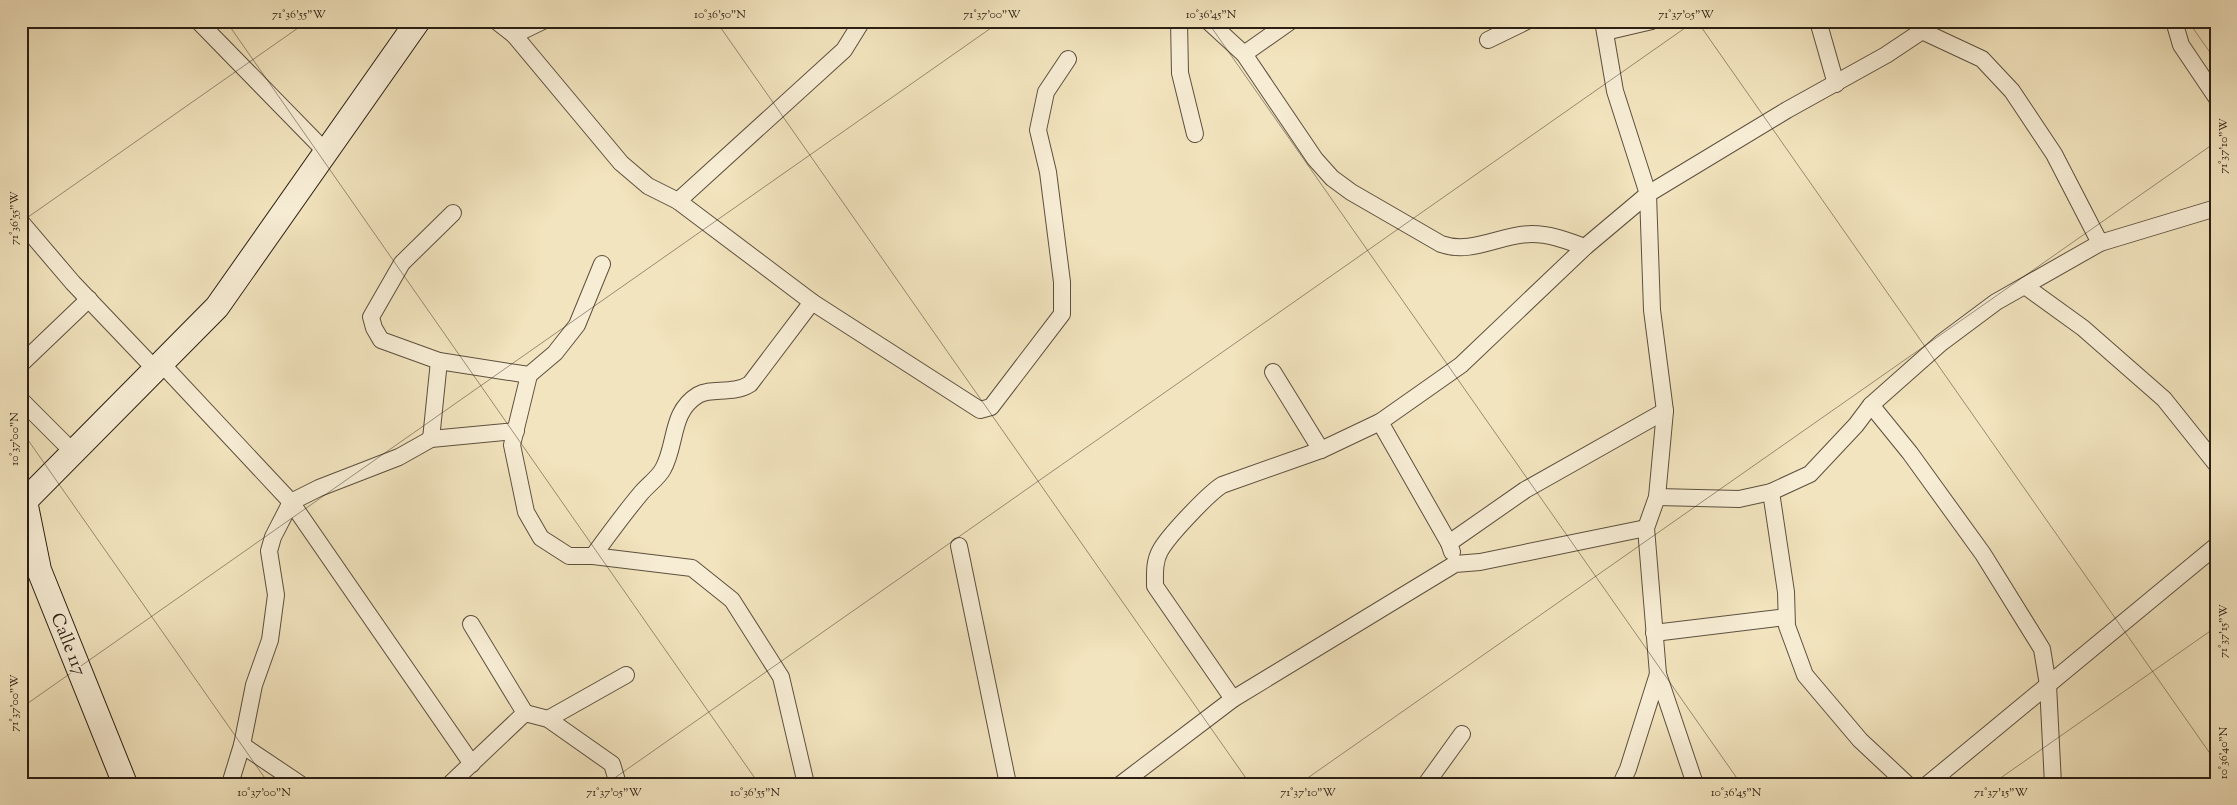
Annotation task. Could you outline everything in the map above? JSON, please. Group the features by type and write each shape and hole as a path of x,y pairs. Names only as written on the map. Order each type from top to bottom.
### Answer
{"street":[{"path":"198,21 326,152"},
{"path":"23,502 217,307 418,21"},
{"path":"496,21 514,35 621,163 648,186 678,201 812,302 980,410 991,407 1062,314 1062,282 1048,172 1038,130 1046,92 1068,59"},
{"path":"514,35 543,21"},
{"path":"678,201 844,50 862,21"},
{"path":"1179,21 1180,72 1195,134"},
{"path":"1208,21 1244,54 1315,159 1332,178 1351,192 1441,244 1452,248 1531,234 1552,236 1585,247"},
{"path":"1244,54 1290,21"},
{"path":"1488,40 1527,21"},
{"path":"1652,21 1604,27 1615,92 1648,194 1652,310 1665,411 1657,498 1646,528 1654,633 1658,674 1695,784"},
{"path":"1818,21 1836,84"},
{"path":"2174,21 2180,45 2216,97"},
{"path":"1233,699 1155,586 1155,568 1160,551 1210,494 1222,485 1321,450 1380,422 1461,365 1585,247 1648,194 1787,110 1886,55 1925,26 1982,59 2012,91 2054,154 2100,243"},
{"path":"1657,498 1739,499 1771,492 1810,474 1845,437 1870,406 1940,342 1996,302 2100,243 2216,208"},
{"path":"453,213 402,263 371,317 374,328 381,340 438,361 529,374"},
{"path":"21,222 88,299 158,366 292,502 472,764"},
{"path":"602,264 577,324 555,353 529,374 512,445 526,512 541,538 569,556 593,556 692,568 732,600 781,677 806,784"},
{"path":"2025,286 2083,328 2164,399 2216,464"},
{"path":"22,361 88,299"},
{"path":"593,556 642,492 662,471 668,458 677,418 691,401 699,394 740,390 750,384 812,302"},
{"path":"431,439 438,361"},
{"path":"1273,372 1321,450"},
{"path":"21,400 73,452"},
{"path":"1870,406 1910,453 1983,554 2042,649 2048,685 2053,784"},
{"path":"1449,543 1525,490 1665,411"},
{"path":"1380,422 1449,543 1455,564"},
{"path":"230,784 242,745 254,685 270,640 276,595 269,551 273,537 292,502 319,488 399,457 431,439 516,432"},
{"path":"1771,492 1786,592 1786,626 1805,675 1860,740 1907,784"},
{"name":"Calle 117","path":"23,502 39,570 125,784"},
{"path":"1121,784 1233,699 1455,564 1480,562 1646,528"},
{"path":"959,546 1008,784"},
{"path":"1928,784 2216,546"},
{"path":"1654,633 1786,617"},
{"path":"471,624 525,713 548,719 612,764 618,784"},
{"path":"1621,784 1628,769 1658,674"},
{"path":"548,719 626,675"},
{"path":"450,784 525,713"},
{"path":"1426,784 1462,734"},
{"path":"242,745 300,784"}]}
